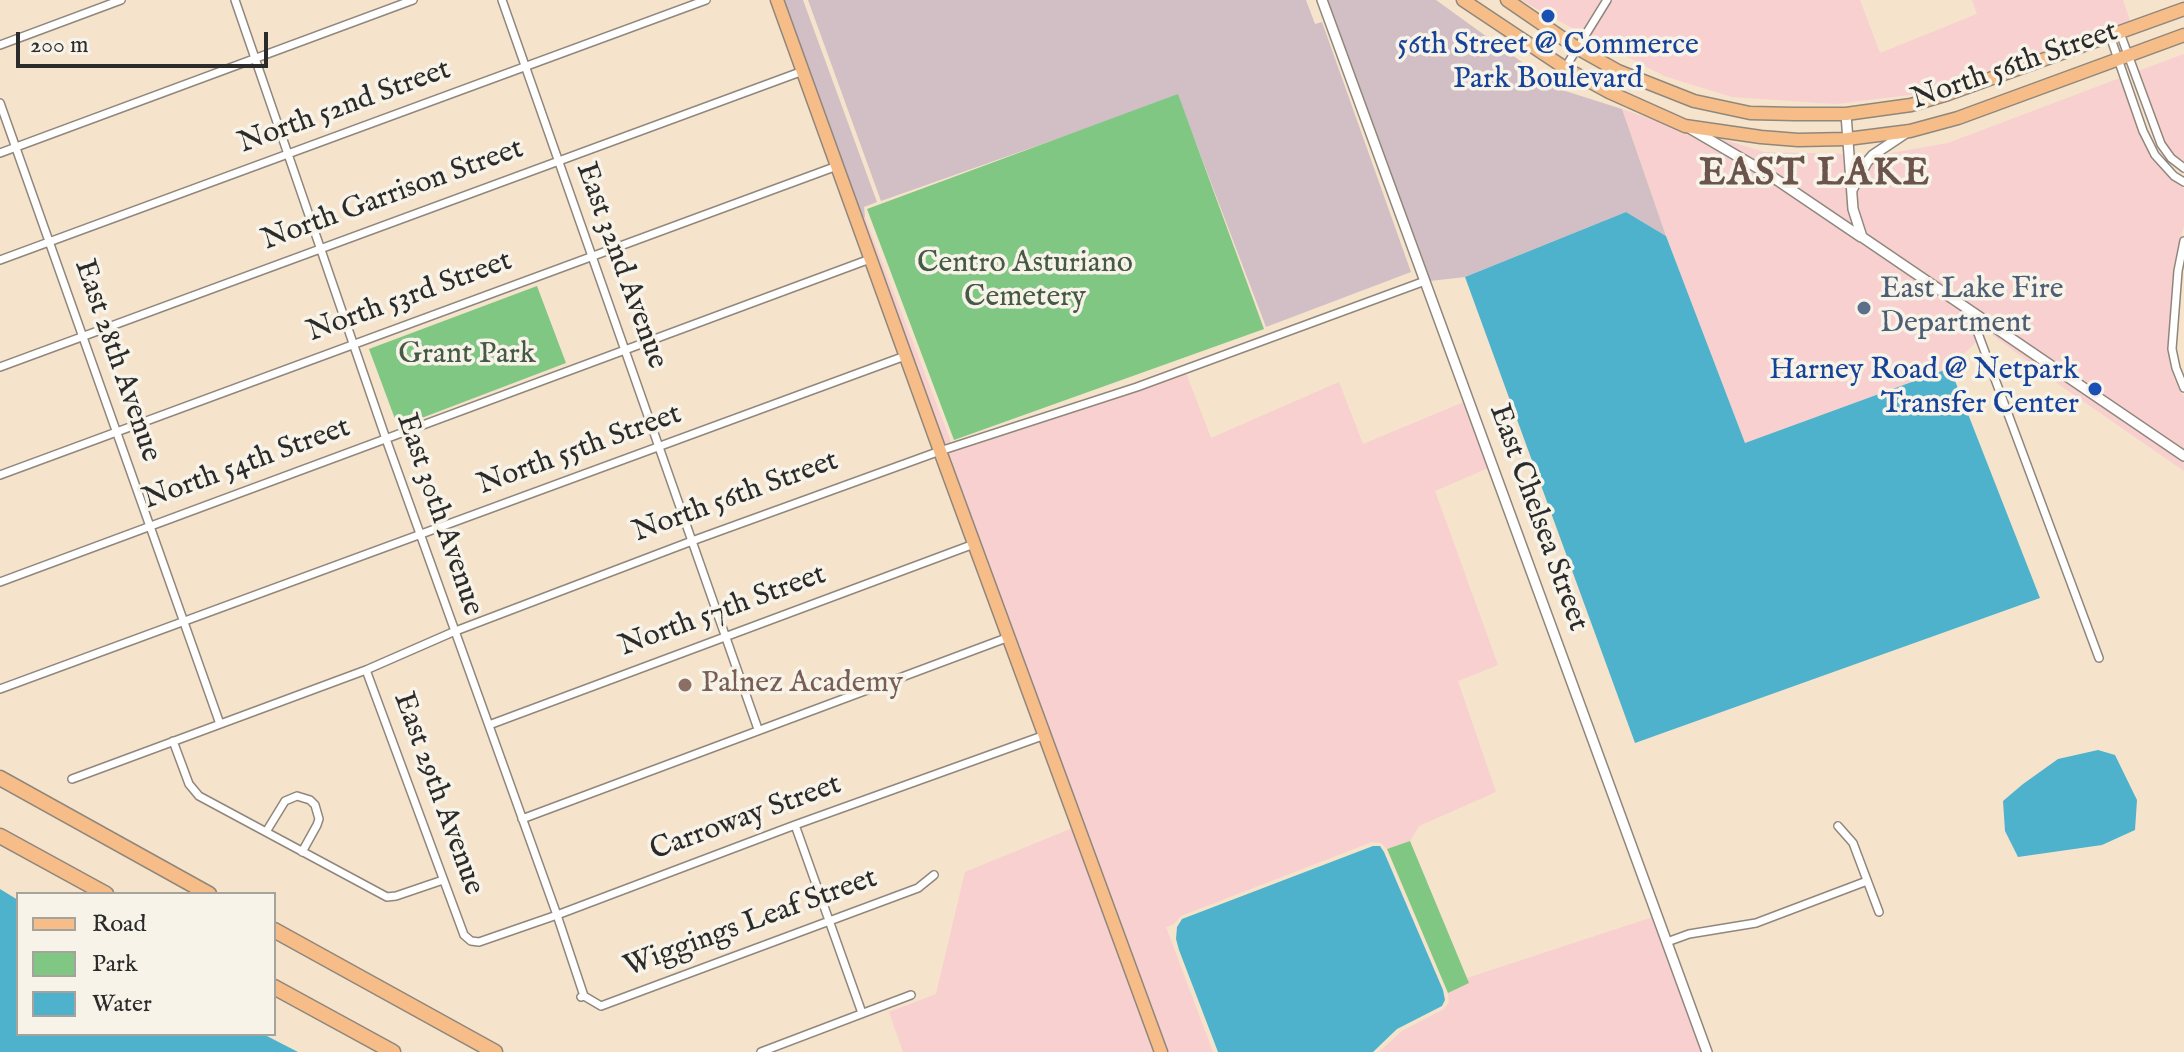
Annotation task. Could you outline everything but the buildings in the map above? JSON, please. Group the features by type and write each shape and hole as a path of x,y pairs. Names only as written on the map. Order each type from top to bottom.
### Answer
{"highway":[{"path":"0,778 205,892"},
{"path":"0,836 102,892"},
{"path":"276,931 495,1052"},
{"path":"276,988 393,1052"}],"main road":[{"path":"777,0 1161,1052"},
{"name":"North 56th Street","path":"1463,0 1565,68 1609,92 1685,126 1798,140 1847,139 1910,131 1958,118 2184,35"},
{"name":"North 56th Street","path":"1507,0 1577,48 1618,71 1694,101 1750,113 1846,114 1911,105 2184,9"}],"street":[{"path":"0,45 121,0"},
{"name":"East 30th Avenue","path":"235,0 453,632 557,915 582,996"},
{"path":"0,153 413,0"},
{"name":"East 32nd Avenue","path":"502,0 758,729"},
{"name":"North 52nd Street","path":"0,260 706,0"},
{"name":"East Chelsea Street","path":"1322,0 1707,1052"},
{"path":"1565,68 1607,0"},
{"path":"2115,34 2143,131 2155,155 2174,176 2184,182"},
{"path":"2123,58 2161,144 2171,158 2184,168"},
{"name":"North Garrison Street","path":"0,367 803,71"},
{"name":"East 28th Avenue","path":"0,103 220,724"},
{"path":"1846,114 1853,209 1862,237"},
{"path":"1685,126 1768,174 2184,456"},
{"path":"1852,190 1873,155 1910,131"},
{"name":"North 53rd Street","path":"0,475 837,166"},
{"path":"2184,241 2178,271 2172,349 2184,388"},
{"name":"North 54th Street","path":"0,582 870,259"},
{"name":"North 56th Street","path":"72,779 366,670 453,632 692,541 940,451 1137,387 1425,281"},
{"path":"1969,310 2099,658"},
{"name":"North 55th Street","path":"0,689 905,356"},
{"name":"North 57th Street","path":"489,725 975,544"},
{"path":"522,819 1009,637"},
{"name":"East 29th Avenue","path":"366,670 464,935"},
{"name":"Carroway Street","path":"464,935 471,941 479,942 1046,735"},
{"path":"173,741 189,784 199,796 387,897 443,880"},
{"path":"266,832 285,801 297,796 310,800 319,819 302,852"},
{"path":"795,825 862,1013"},
{"path":"1838,826 1853,843 1879,912"},
{"name":"Wiggings Leaf Street","path":"582,996 601,1006 918,888 934,875"},
{"path":"1667,942 1689,934 1756,923 1867,881"},
{"path":"761,1052 911,995"}],"shaded area":[{"path":"782,0 803,0 877,202 864,207 865,217 861,219"},
{"path":"808,0 1306,0 1315,24 1322,22 1411,272 1266,327 1178,96 881,201"},
{"path":"1327,0 1436,0 1559,89 1622,109 1666,236 1626,212 1465,277 1430,281"},
{"path":"1521,0 1602,0 1581,33"},
{"path":"1613,0 1860,0 1880,53 1977,14 1972,0 2123,0 2130,21 1942,91 1836,104 1732,97 1664,76 1589,37"},
{"path":"2184,54 2184,162 2165,142 2138,71"},
{"path":"2120,78 2150,157 2184,188 2184,226 2173,271 2168,349 2171,369 2184,396 2184,451 1866,234 1858,208 1857,190 1871,164 1880,155 1948,143"},
{"path":"1622,109 1683,130 1765,178 2184,462 2184,471 1987,331 1950,368 1745,443 1666,236"},
{"path":"1715,137 1764,152 1843,154 1853,225 1771,170"},
{"path":"865,217 951,442 943,445 861,219"},
{"path":"1186,373 1211,438 1339,382 1363,444 1464,402 1488,468 1435,491 1498,665 1458,681 1496,792 1419,826 1410,841 1387,849 1381,843 1372,842 1181,916 1166,927 1213,1052 1167,1052 946,453"},
{"path":"1075,827 1156,1052 903,1052 889,1012 936,994 965,872"},
{"path":"1653,917 1702,1052 1379,1052 1402,1031 1444,1009 1449,1002 1448,993 1468,983 1467,978"}],"green space":[{"name":"Centro Asturiano Cemetery","path":"1178,94 1264,329 954,440 867,209"},
{"name":"Grant Park","path":"537,286 566,363 398,427 369,349"},
{"path":"1410,841 1469,983 1448,993 1387,849"}],"water":[{"path":"1626,212 1666,236 1745,443 1950,368 2040,598 1635,743 1465,277"},
{"path":"2098,750 2115,755 2137,800 2135,830 2102,845 2018,857 2005,831 2003,801 2058,759"},
{"path":"1373,846 1380,846 1384,852 1443,990 1445,1000 1442,1006 1397,1029 1373,1052 1218,1052 1176,939 1177,927 1182,919"},
{"path":"0,889 16,899 16,1036 267,1036 298,1052 0,1052"}],"place":[{"name":"56th Street @ Commerce Park Boulevard","path":"1548,16"},
{"name":"East Lake Fire Department","path":"1864,308"},
{"name":"Harney Road @ Netpark Transfer Center","path":"2095,389"},
{"name":"Palnez Academy","path":"685,685"}],"district":[{"name":"EAST LAKE","path":"1815,176"}]}
